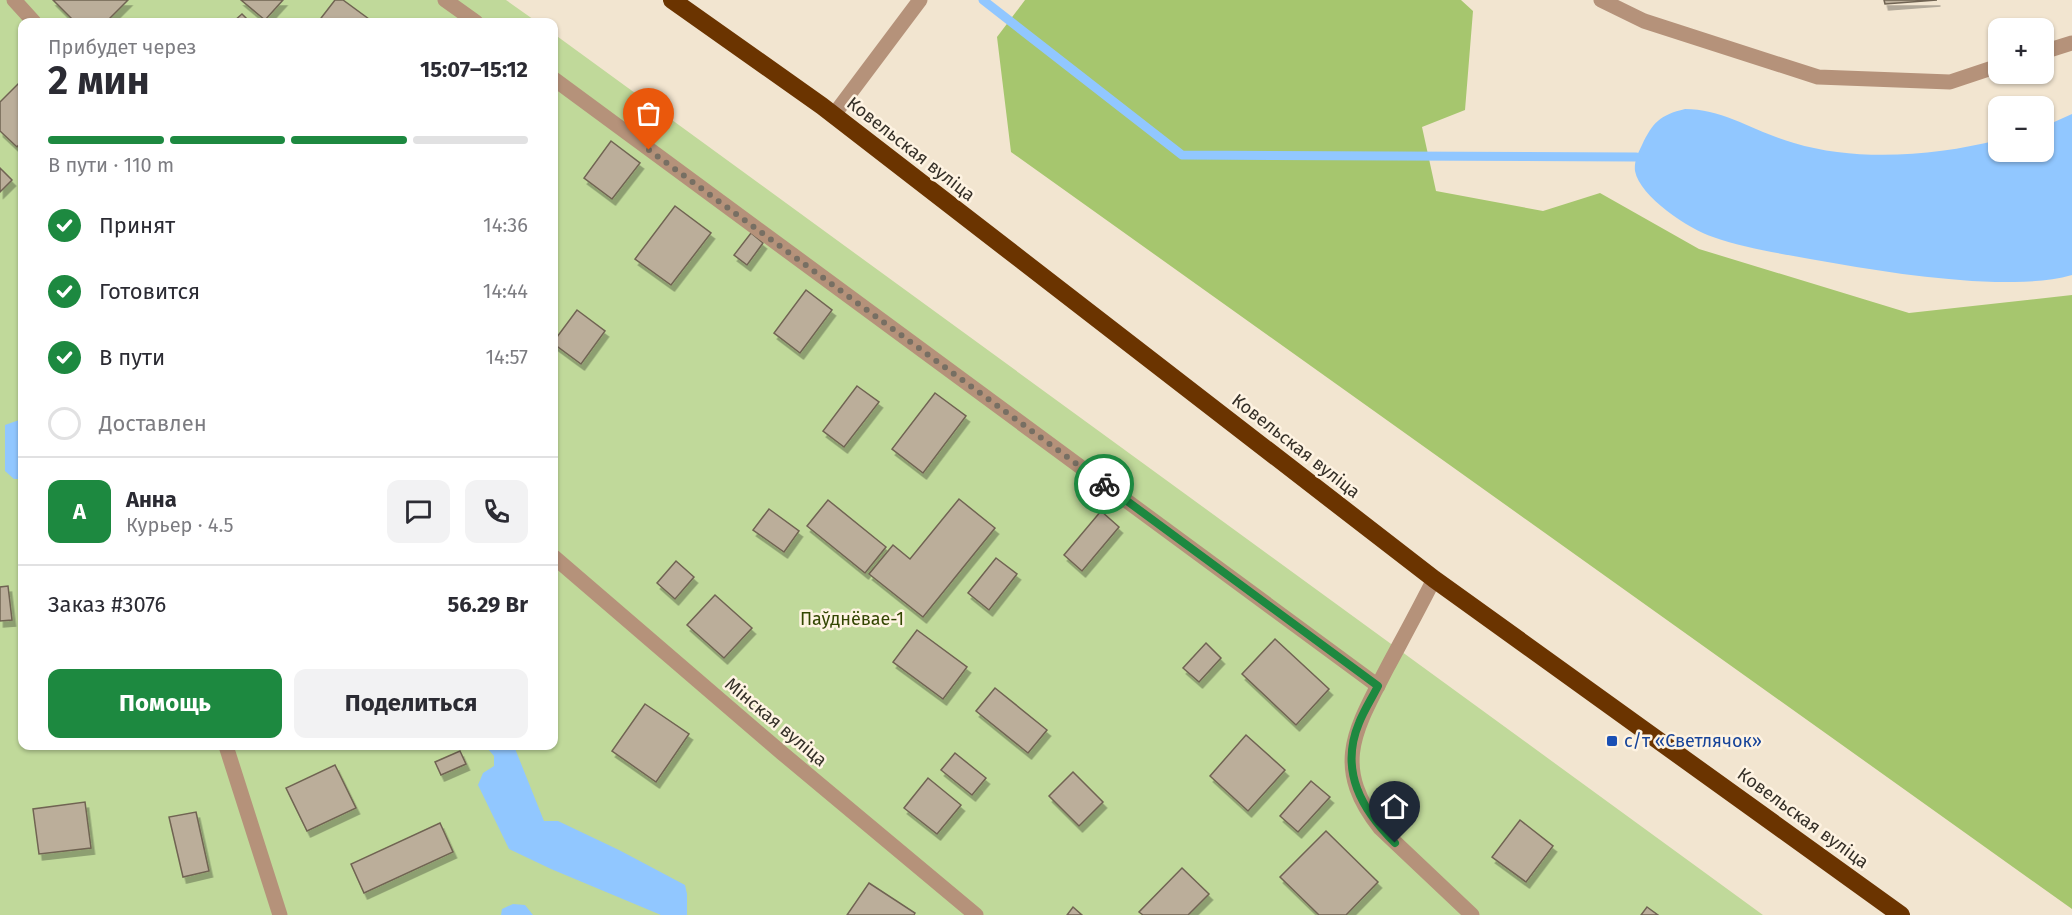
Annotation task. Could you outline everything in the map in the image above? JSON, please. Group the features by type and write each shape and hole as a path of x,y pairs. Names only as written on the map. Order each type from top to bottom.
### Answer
{"highway":[{"name":"Ковельская вуліца","path":"672,0 833,116 1434,579 1901,915"}],"street":[{"path":"14,0 30,18"},
{"path":"446,0 471,18"},
{"path":"833,116 920,0"},
{"path":"1601,0 1644,21 1818,77 1950,82 1988,69"},
{"path":"2054,49 2072,43"},
{"path":"558,83 1378,686"},
{"name":"Мінская вуліца","path":"558,560 791,761 976,915"},
{"path":"1434,579 1358,724 1352,759 1358,796 1380,828 1472,915"},
{"path":"227,750 280,915"}],"green space":[{"name":"Паўднёвае-1","path":"0,0 506,0 531,18 18,18 18,750 558,750 558,37 1763,915 0,915"},
{"path":"1025,0 1461,0 1473,11 1465,110 1422,127 1436,191 1543,211 1600,193 1699,249 1909,313 2072,295 2072,909 1011,152 997,37"}],"water":[{"path":"1685,109 1713,113 1780,139 1844,153 1896,155 1948,150 1988,142 1988,162 2054,162 2054,122 2072,114 2072,275 2015,282 1926,277 1773,252 1713,237 1691,227 1667,211 1646,191 1635,171 1638,154 1646,137 1658,121 1669,114"},
{"path":"18,420 18,479 14,479 5,471 5,425"},
{"path":"489,750 516,750 544,821 558,821 685,885 687,915 661,915 509,849 478,785 483,773 494,766 494,756"},
{"path":"513,904 525,905 533,915 501,915 502,909"}],"building":[{"path":"53,0 128,0 110,18 71,18"},
{"path":"241,0 283,0 267,18 263,18"},
{"path":"335,0 343,0 368,18 321,18"},
{"path":"1884,0 1937,0 1885,4"},
{"path":"18,84 17,147 0,131 0,102"},
{"path":"611,141 640,163 612,199 584,178"},
{"path":"0,168 12,180 0,192"},
{"path":"675,206 711,233 671,285 635,259"},
{"path":"751,233 763,243 747,265 734,255"},
{"path":"806,290 832,310 800,353 774,333"},
{"path":"577,310 605,331 581,364 558,347 558,336"},
{"path":"857,386 879,402 844,447 823,431"},
{"path":"935,393 966,416 923,473 892,449"},
{"path":"959,499 995,528 923,617 869,574 893,545 910,559"},
{"path":"828,500 886,547 865,573 807,526"},
{"path":"769,509 799,531 784,552 753,530"},
{"path":"1101,511 1119,527 1082,571 1064,555"},
{"path":"996,558 1017,574 989,610 968,593"},
{"path":"676,561 694,577 675,599 657,583"},
{"path":"8,586 12,620 0,621 0,587"},
{"path":"715,595 752,628 724,658 687,625"},
{"path":"917,630 967,667 943,699 893,662"},
{"path":"1275,639 1329,689 1296,725 1242,674"},
{"path":"1206,643 1221,658 1199,682 1183,668"},
{"path":"995,688 1047,730 1028,753 976,711"},
{"path":"645,704 689,734 656,782 612,751"},
{"path":"1246,735 1285,770 1248,811 1210,776"},
{"path":"460,751 466,764 441,775 435,762"},
{"path":"955,753 986,778 972,795 941,770"},
{"path":"335,765 356,808 307,831 286,788"},
{"path":"1073,772 1103,802 1079,826 1049,796"},
{"path":"928,778 961,805 937,834 904,808"},
{"path":"1311,781 1330,797 1298,832 1280,816"},
{"path":"85,802 91,848 39,854 33,809"},
{"path":"196,812 209,871 183,877 169,817"},
{"path":"1520,820 1553,846 1526,882 1492,857"},
{"path":"440,823 453,852 364,893 351,864"},
{"path":"1326,831 1378,882 1346,915 1319,915 1280,877"},
{"path":"1182,868 1209,894 1188,915 1143,915 1139,912"},
{"path":"869,883 915,913 914,915 847,915"},
{"path":"1073,907 1082,915 1067,915"},
{"path":"1647,907 1658,915 1641,915"}],"waterway":[{"path":"983,0 1182,155 1636,157"}],"way so far":[{"path":"649,150 1104,484"}],"place":[{"name":"с/т «Светлячок»","path":"1612,741"}],"route":[{"path":"1104,484 1378,686 1358,724 1352,759 1354,778 1358,796 1368,812 1395,843"}]}
